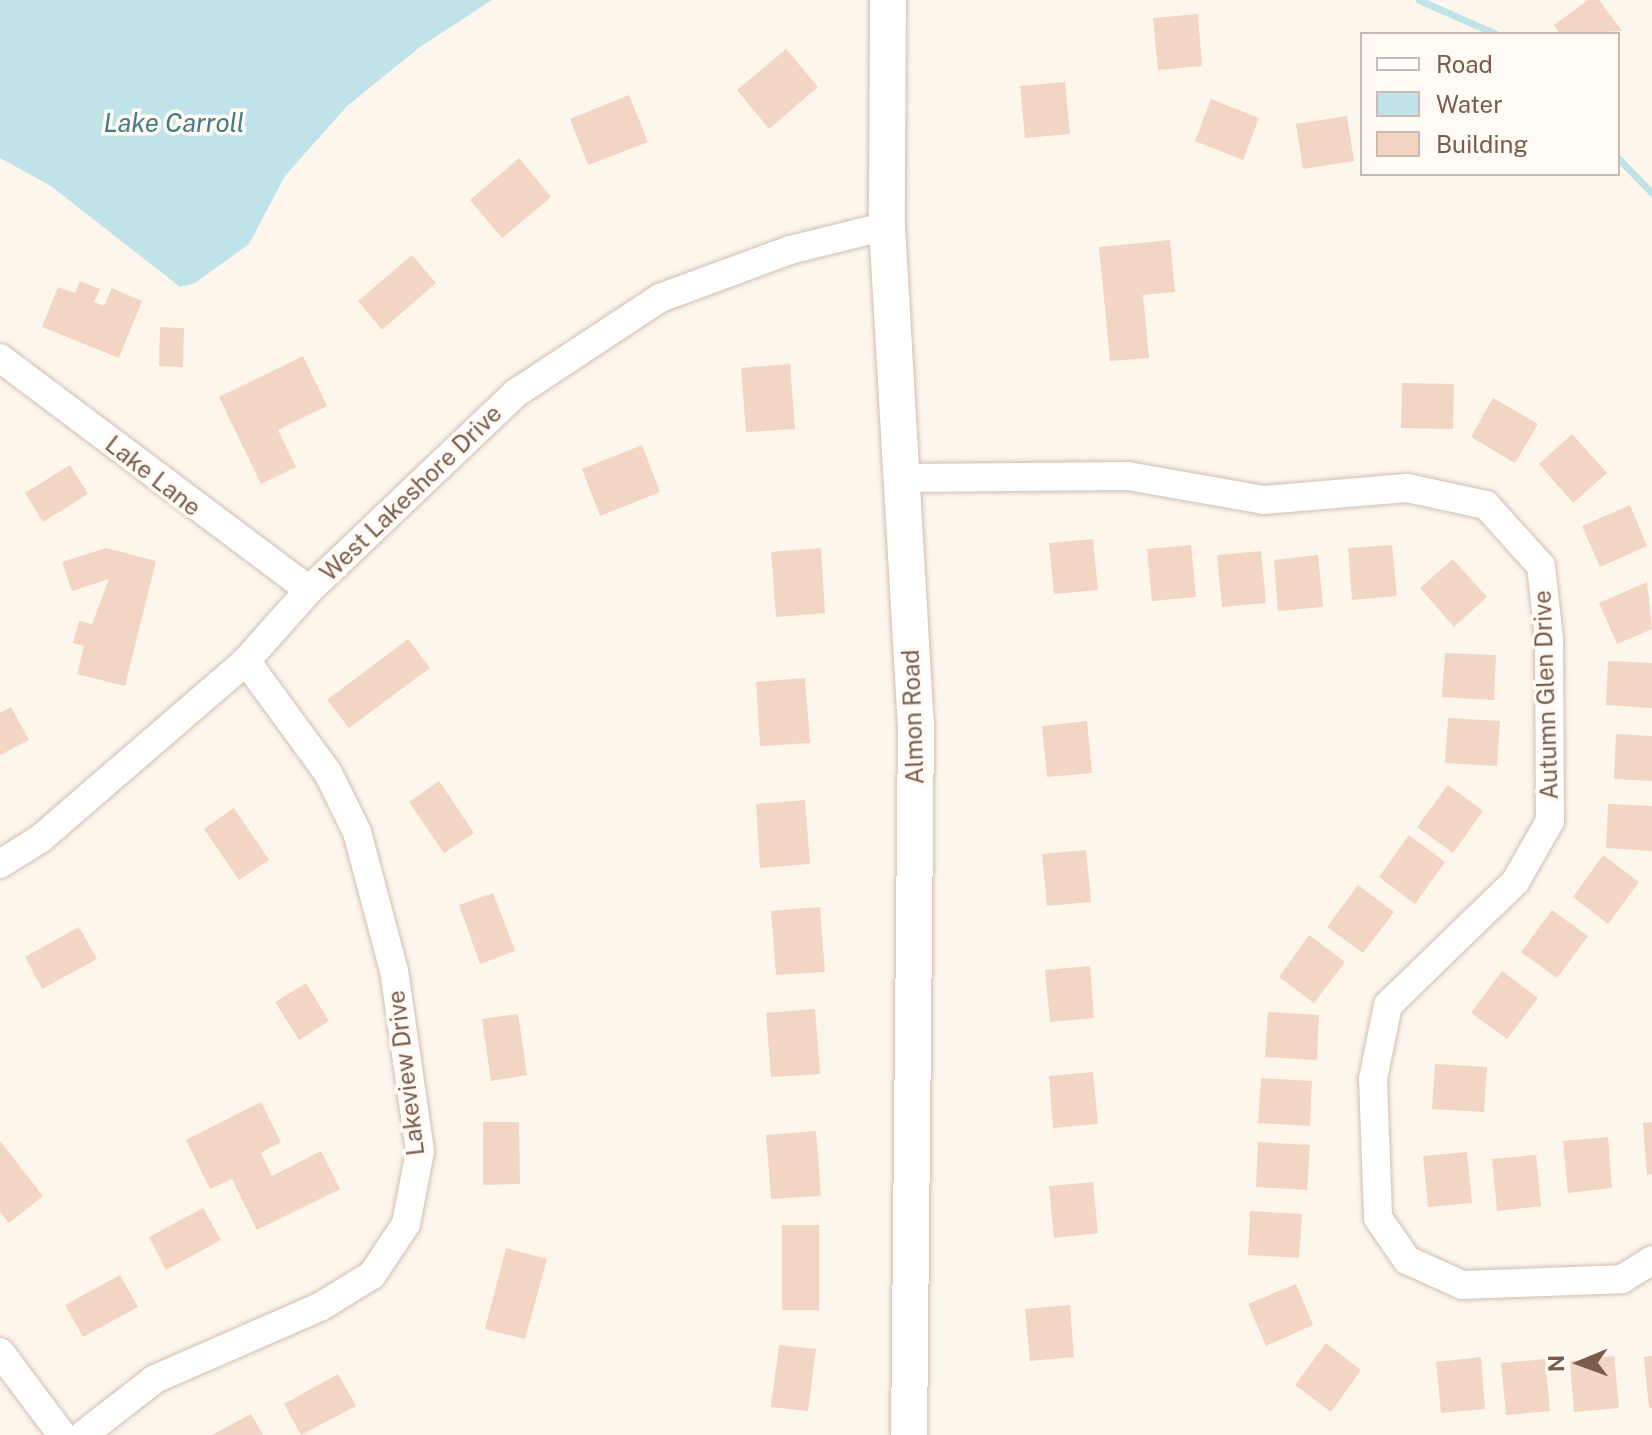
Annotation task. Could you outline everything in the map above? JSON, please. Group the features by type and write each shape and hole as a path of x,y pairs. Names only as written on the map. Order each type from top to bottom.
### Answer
{"street":[{"name":"Almon Road","path":"888,0 887,226 916,724 909,1435"},
{"name":"West Lakeshore Drive","path":"0,864 40,839 246,661 309,590 516,393 660,298 790,250 887,226"},
{"name":"Lake Lane","path":"0,358 309,590"},
{"name":"Autumn Glen Drive","path":"902,478 1128,476 1264,500 1407,488 1486,505 1541,566 1549,638 1550,821 1515,882 1388,1005 1373,1079 1378,1218 1407,1260 1462,1285 1622,1279 1652,1260"},
{"name":"Lakeview Drive","path":"83,1435 155,1379 320,1307 372,1275 406,1224 420,1151 394,971 357,832 328,773 246,661"},
{"path":"0,1352 62,1435"}],"water":[{"name":"Lake Carroll","path":"0,0 492,0 420,47 347,106 285,176 249,244 195,283 180,287 51,186 0,158"}],"building":[{"path":"1588,0 1599,0 1622,31 1559,32 1554,25"},
{"path":"1198,14 1202,66 1158,70 1153,18"},
{"path":"786,49 818,87 769,129 737,90"},
{"path":"1065,82 1070,134 1025,138 1020,86"},
{"path":"629,95 648,142 588,165 570,119"},
{"path":"1211,99 1259,118 1243,160 1195,141"},
{"path":"1347,116 1354,161 1303,169 1296,124"},
{"path":"519,158 551,197 502,238 470,200"},
{"path":"1170,240 1175,292 1143,295 1149,358 1110,361 1099,247"},
{"path":"412,255 436,283 382,330 358,301"},
{"path":"80,281 100,289 94,302 104,306 112,288 142,301 119,358 42,327 58,287 75,293"},
{"path":"160,327 184,328 183,367 159,366"},
{"path":"303,356 327,406 278,430 296,467 261,484 219,397"},
{"path":"790,364 795,429 746,432 741,368"},
{"path":"1402,383 1454,384 1453,429 1401,428"},
{"path":"1493,398 1538,424 1515,463 1471,437"},
{"path":"1572,434 1607,473 1573,503 1539,464"},
{"path":"642,445 660,492 600,516 582,469"},
{"path":"70,465 88,494 43,522 25,493"},
{"path":"1630,505 1647,546 1600,567 1582,526"},
{"path":"1093,539 1098,590 1054,594 1049,543"},
{"path":"1191,545 1196,597 1152,601 1147,549"},
{"path":"1392,545 1397,596 1352,600 1348,548"},
{"path":"106,548 156,561 125,686 77,674 84,646 73,643 79,621 92,624 109,579 72,591 62,562"},
{"path":"821,548 825,613 776,617 771,552"},
{"path":"1261,551 1266,603 1222,607 1217,555"},
{"path":"1318,555 1323,607 1278,611 1274,560"},
{"path":"1453,559 1487,597 1454,627 1420,588"},
{"path":"1647,582 1652,629 1617,644 1599,603"},
{"path":"408,639 430,668 349,728 327,700"},
{"path":"1445,653 1496,655 1494,700 1442,697"},
{"path":"1608,661 1652,663 1652,708 1606,705"},
{"path":"805,678 810,743 760,746 756,682"},
{"path":"11,707 29,740 0,755 0,713"},
{"path":"1448,718 1500,721 1497,766 1445,763"},
{"path":"1087,721 1092,773 1047,777 1042,726"},
{"path":"1616,734 1652,736 1652,781 1614,779"},
{"path":"439,781 474,833 444,853 409,802"},
{"path":"1448,785 1483,811 1453,853 1417,827"},
{"path":"805,800 810,864 760,868 756,804"},
{"path":"1608,804 1652,806 1652,851 1606,848"},
{"path":"234,808 269,860 239,880 204,829"},
{"path":"1409,835 1445,862 1415,904 1379,877"},
{"path":"1086,850 1091,902 1047,906 1042,854"},
{"path":"1603,855 1639,882 1608,924 1573,897"},
{"path":"1358,885 1394,912 1363,953 1327,927"},
{"path":"493,893 515,951 480,964 459,905"},
{"path":"820,907 825,972 776,975 771,911"},
{"path":"1552,910 1588,936 1557,978 1521,952"},
{"path":"79,927 97,959 42,989 25,957"},
{"path":"1309,935 1345,962 1314,1003 1279,977"},
{"path":"1090,966 1094,1018 1050,1022 1045,970"},
{"path":"1502,971 1538,998 1507,1039 1471,1013"},
{"path":"306,983 329,1021 299,1040 275,1002"},
{"path":"815,1009 820,1074 771,1077 766,1013"},
{"path":"1268,1012 1319,1015 1317,1060 1265,1057"},
{"path":"518,1014 527,1075 491,1081 482,1019"},
{"path":"1435,1064 1487,1067 1484,1112 1432,1109"},
{"path":"1093,1072 1098,1124 1053,1128 1049,1076"},
{"path":"1261,1078 1312,1081 1310,1126 1258,1123"},
{"path":"261,1102 281,1142 261,1153 272,1176 321,1151 340,1189 257,1230 232,1179 210,1189 186,1140"},
{"path":"483,1122 519,1122 520,1184 483,1185"},
{"path":"1652,1122 1652,1174 1647,1175 1643,1123"},
{"path":"816,1131 821,1196 771,1199 766,1135"},
{"path":"1608,1137 1612,1188 1568,1193 1563,1141"},
{"path":"0,1141 43,1196 9,1223 0,1212"},
{"path":"1258,1142 1310,1145 1307,1190 1256,1187"},
{"path":"1467,1152 1472,1203 1428,1207 1423,1156"},
{"path":"1536,1155 1541,1206 1497,1211 1492,1159"},
{"path":"1093,1182 1098,1233 1054,1238 1049,1186"},
{"path":"203,1208 221,1240 166,1270 149,1237"},
{"path":"1250,1211 1302,1214 1299,1258 1248,1255"},
{"path":"782,1225 819,1225 819,1310 782,1310"},
{"path":"506,1248 547,1259 525,1339 485,1329"},
{"path":"120,1275 138,1307 83,1337 65,1305"},
{"path":"1296,1284 1313,1325 1266,1346 1248,1304"},
{"path":"1070,1305 1074,1357 1030,1361 1025,1309"},
{"path":"1326,1343 1361,1370 1331,1412 1295,1385"},
{"path":"779,1345 816,1349 808,1411 771,1407"},
{"path":"1614,1356 1619,1408 1574,1412 1570,1361"},
{"path":"1652,1356 1652,1408 1649,1408 1644,1357"},
{"path":"1481,1357 1485,1409 1441,1413 1436,1362"},
{"path":"1545,1359 1550,1411 1506,1415 1501,1363"},
{"path":"338,1374 356,1406 301,1435 284,1404"},
{"path":"251,1414 263,1435 212,1435"}],"waterway":[{"path":"1419,0 1491,32"},
{"path":"1620,160 1652,193"}]}
